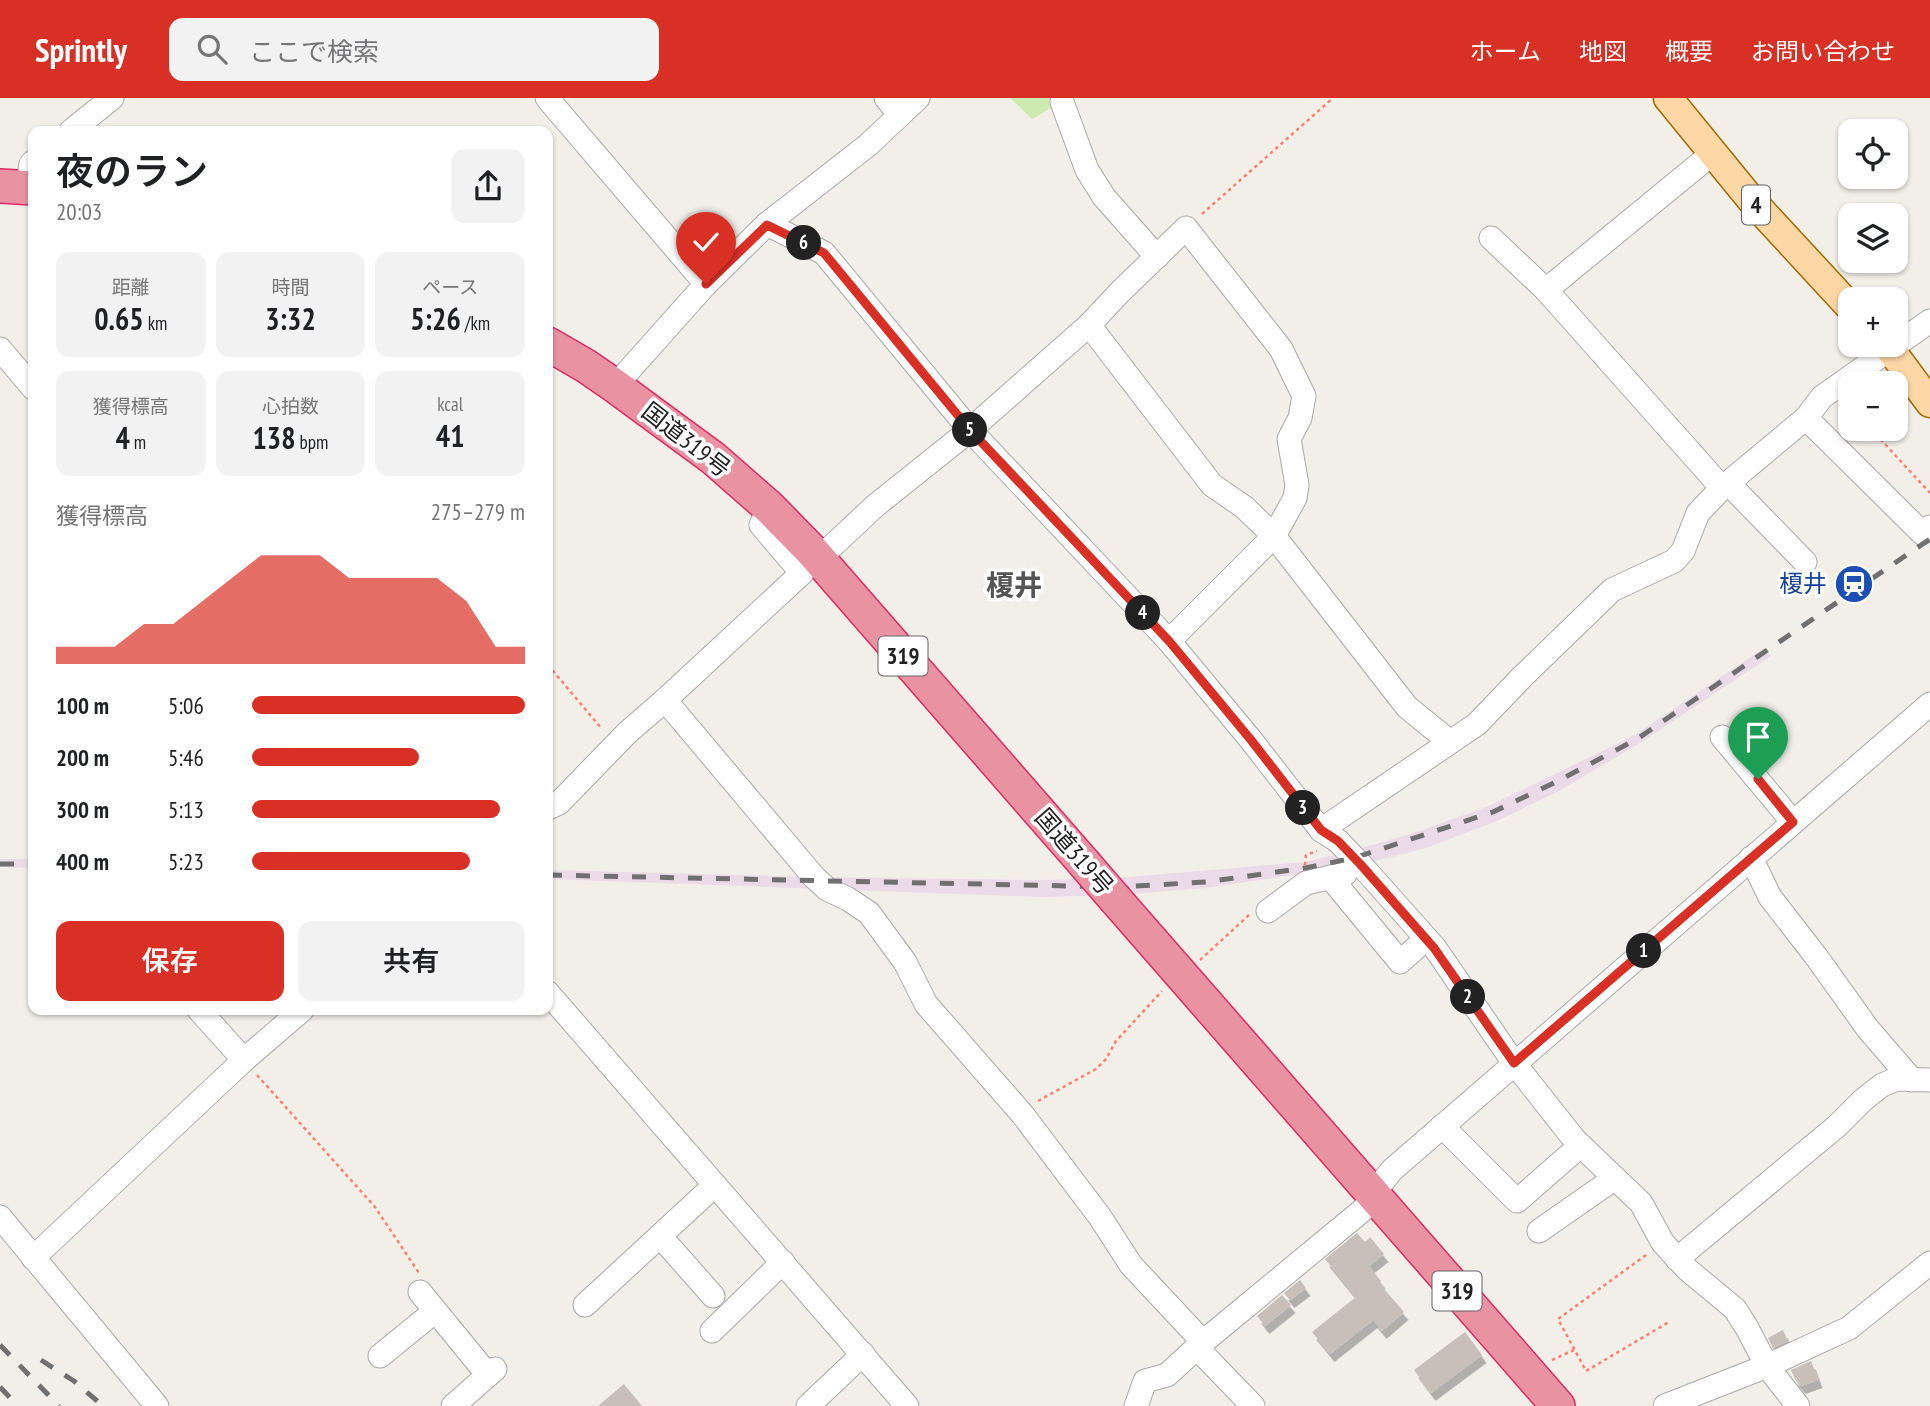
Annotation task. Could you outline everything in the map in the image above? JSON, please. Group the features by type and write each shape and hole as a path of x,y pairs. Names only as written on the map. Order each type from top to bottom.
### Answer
{"highway":[{"name":"国道319号","path":"553,347 615,386 713,458 769,506 811,550 1558,1406"}],"main road":[{"name":"4","path":"1674,100 1753,202 1838,294"},
{"path":"1896,357 1930,403"}],"street":[{"path":"77,126 112,98"},
{"path":"547,98 706,284"},
{"path":"615,386 706,284 767,225 868,145 893,106 918,98"},
{"path":"1062,102 1087,170 1104,197 1157,257"},
{"path":"1546,290 1713,153"},
{"path":"767,225 824,253 970,430 1169,641 1321,830 1338,841 1365,869 1426,939 1514,1063 1580,1146 1642,1203 1670,1251 1688,1270 1735,1309 1767,1366 1798,1406"},
{"path":"827,551 875,506 970,430 1089,325 1186,228 1281,349 1304,396 1300,418 1289,439 1297,485 1295,498 1274,536 1169,641"},
{"path":"1491,238 1546,290 1725,486 1805,562"},
{"path":"1908,335 1930,321"},
{"path":"1089,325 1212,485 1244,507 1274,536 1407,707 1450,742"},
{"path":"0,349 28,382"},
{"path":"1321,830 1476,724 1612,590 1674,561 1683,551 1698,513 1725,486 1806,418 1822,397 1876,357"},
{"path":"1806,418 1858,471 1926,530"},
{"path":"553,806 559,803 615,745 802,573 761,525 769,506"},
{"path":"664,700 814,877 827,889 869,913 905,962 926,1004 1023,1115 1100,1217 1131,1265 1253,1406"},
{"path":"1136,1406 1145,1381 1167,1375 1364,1209 1392,1171 1442,1126 1930,704"},
{"path":"1722,737 1793,822"},
{"path":"1751,858 1770,897 1868,1029 1921,1080"},
{"path":"1268,911 1306,883 1365,869"},
{"path":"1331,877 1400,962 1426,939"},
{"path":"553,999 907,1406"},
{"path":"204,1015 244,1060"},
{"path":"33,1258 244,1060 296,1015"},
{"path":"1670,1251 1837,1126 1882,1085 1897,1079 1921,1080"},
{"path":"1442,1126 1517,1201 1580,1146"},
{"path":"1539,1231 1615,1178"},
{"path":"585,1305 715,1185"},
{"path":"0,1217 156,1406"},
{"path":"660,1236 713,1296"},
{"path":"712,1331 783,1262"},
{"path":"1665,1406 1767,1366 1849,1328 1930,1263"},
{"path":"420,1283 435,1311 491,1372 453,1406"},
{"path":"380,1356 435,1311"},
{"path":"808,1406 863,1354"}],"path":[{"path":"1186,228 1333,98"},
{"path":"1882,441 1930,493"},
{"path":"553,671 615,745"},
{"path":"1023,1115 1050,1093 1096,1069 1116,1041 1168,987"},
{"path":"244,1060 375,1207 420,1283"},
{"path":"1669,1322 1586,1371 1558,1319 1670,1251"}],"shaded area":[{"path":"1764,648 1771,656 1640,743 1561,790 1497,821 1426,848 1361,865 1206,888 1119,895 1042,897 553,879 553,870 1040,880 1117,878 1305,862 1420,831 1489,806 1635,735"},
{"path":"0,859 28,859 28,868 0,867"}],"green space":[{"path":"1010,98 1068,98 1032,119"}],"building":[{"path":"1357,1233 1365,1242 1370,1237 1384,1254 1369,1266 1381,1281 1379,1283 1404,1312 1382,1331 1373,1320 1330,1354 1312,1332 1356,1297 1325,1259"},
{"path":"1300,1280 1306,1288 1290,1300 1284,1293"},
{"path":"1282,1295 1291,1305 1265,1326 1257,1316"},
{"path":"1783,1330 1788,1341 1773,1348 1768,1338"},
{"path":"1465,1332 1482,1355 1431,1393 1414,1370"},
{"path":"1811,1361 1818,1380 1801,1386 1791,1370"},
{"path":"624,1384 642,1406 598,1406"}],"railway":[{"path":"553,875 1119,887 1206,882 1354,858 1493,812 1637,739 1930,539"},
{"path":"0,864 28,864"},
{"path":"0,1345 59,1406"},
{"path":"41,1360 74,1381 103,1406"},
{"path":"0,1387 18,1406"}],"place":[{"name":"榎井","path":"1854,584"}],"district":[{"name":"榎井","path":"1014,585"}],"route":[{"path":"706,284 767,225 824,253 970,430 1169,641 1321,830 1338,841 1361,865 1434,948 1514,1063 1793,822 1758,779"}]}
